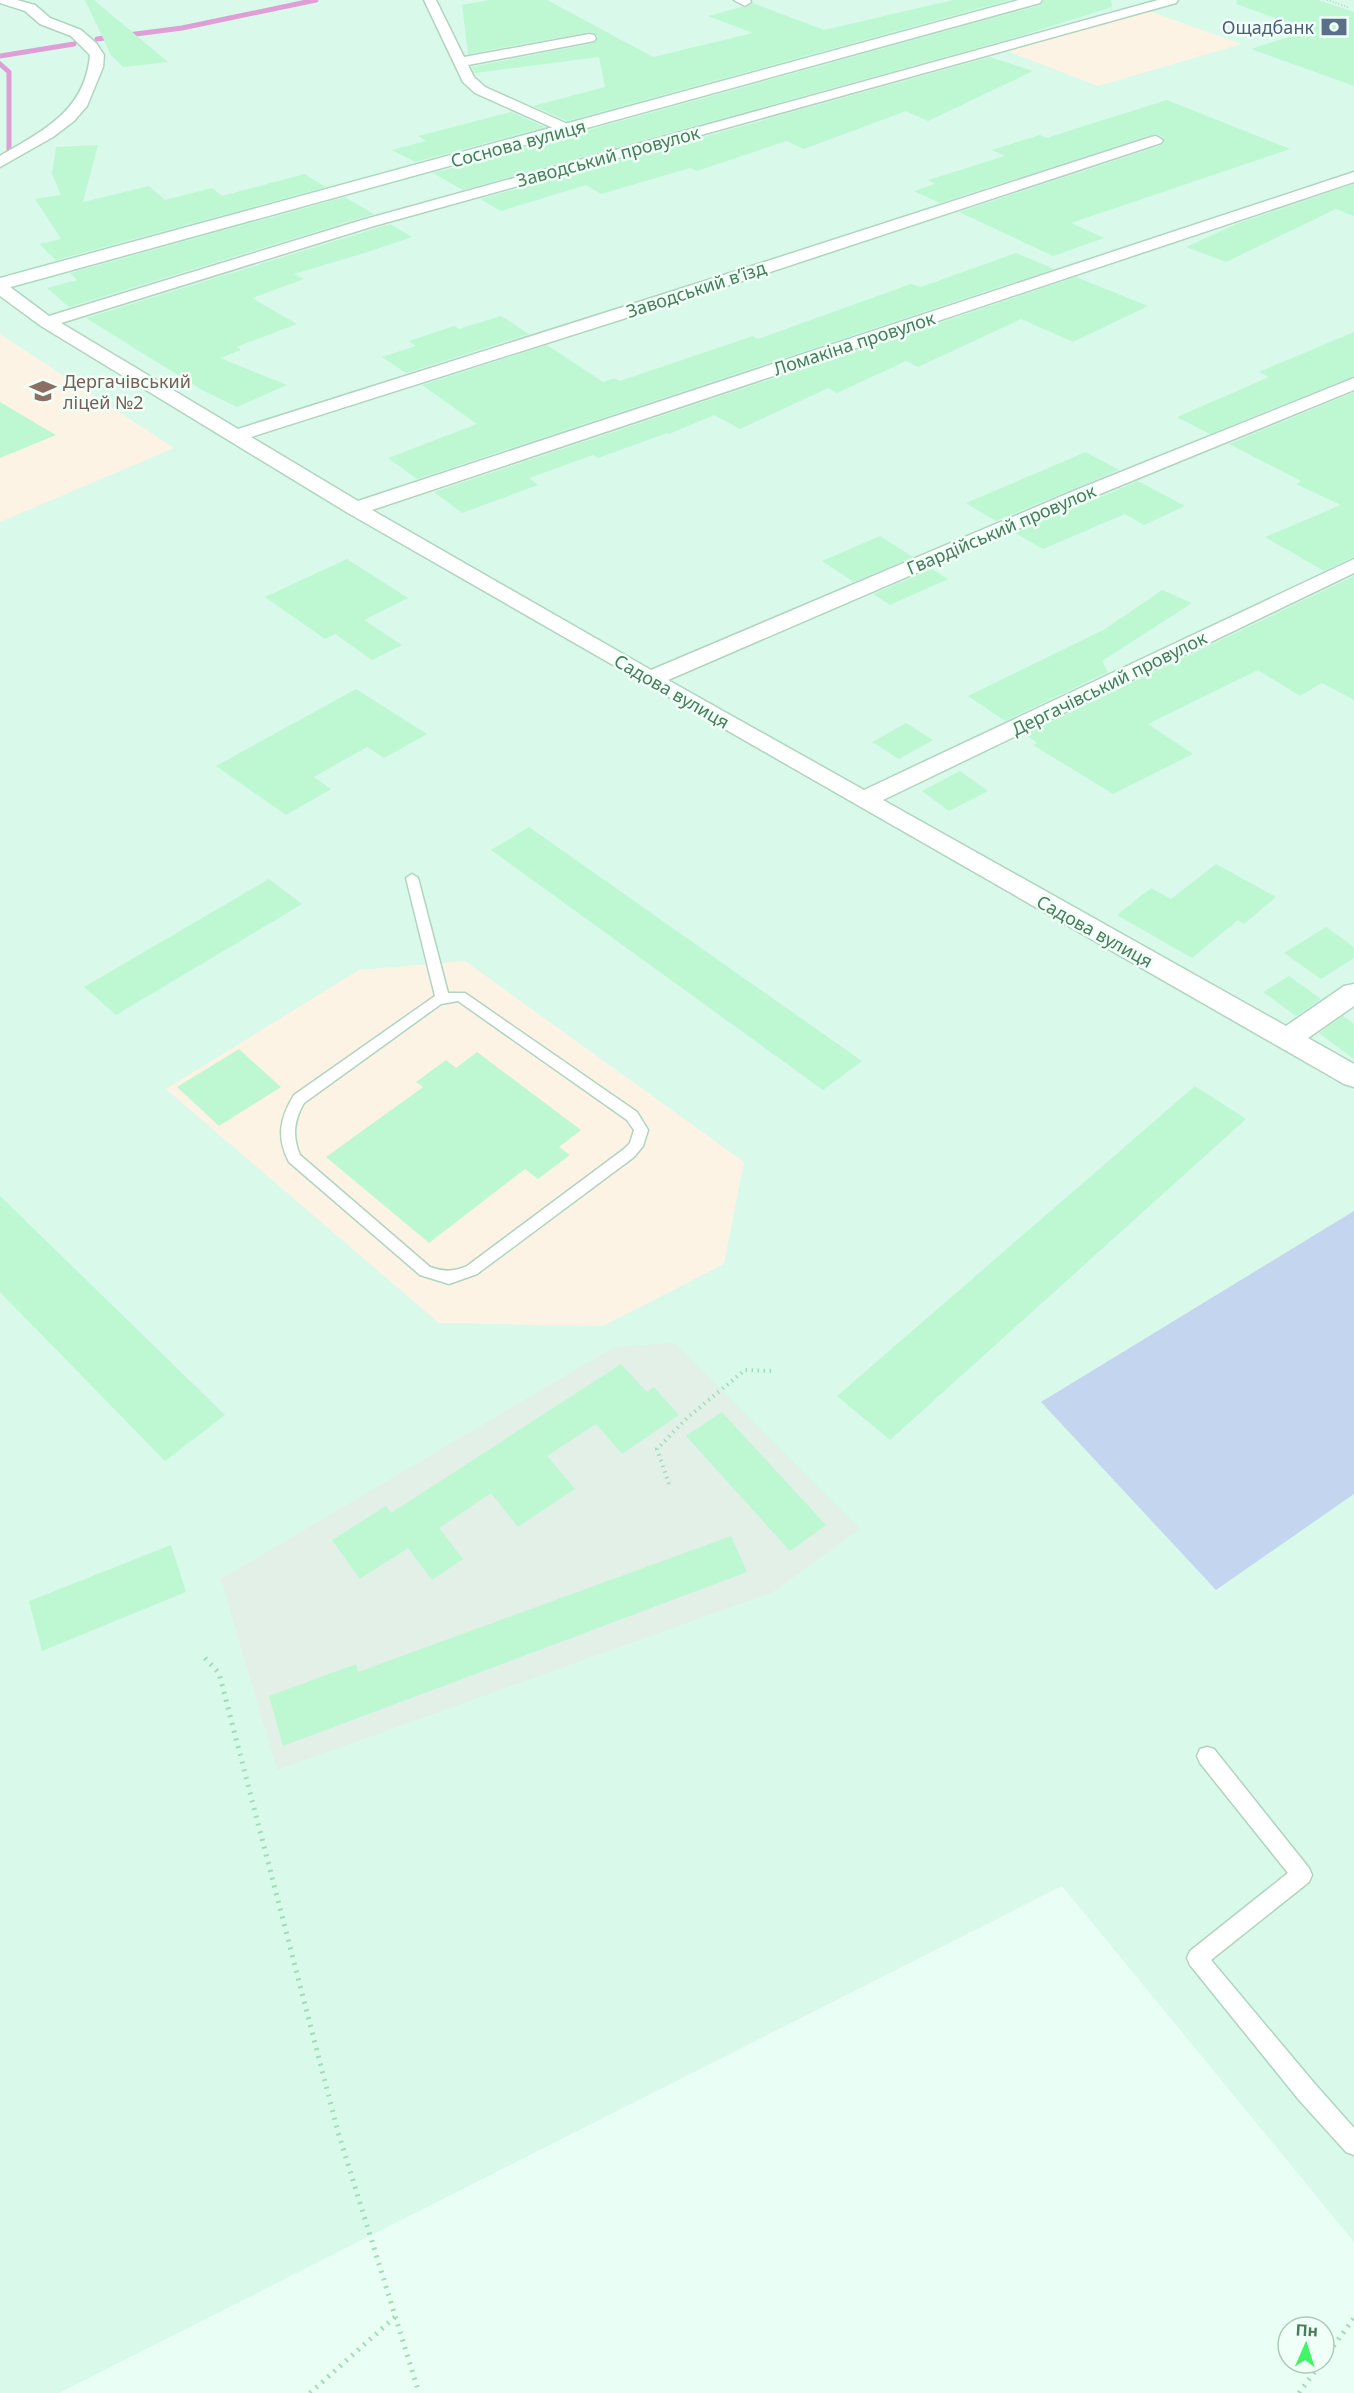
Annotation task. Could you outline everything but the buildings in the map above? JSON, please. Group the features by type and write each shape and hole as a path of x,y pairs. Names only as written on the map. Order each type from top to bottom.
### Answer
{"street":[{"path":"0,162 48,134 80,106 96,67 97,55 92,46 76,33 45,21 30,8 3,0"},
{"path":"430,0 468,79 480,90 567,129"},
{"name":"Соснова вулиця","path":"0,286 1035,0"},
{"name":"Заводський провулок","path":"47,322 368,222 1172,0"},
{"path":"460,62 589,38"},
{"name":"Заводський в’їзд","path":"234,436 1156,140"},
{"name":"Ломакіна провулок","path":"355,509 1354,177"},
{"name":"Садова вулиця","path":"0,286 47,322 355,509 650,679 1354,1077"},
{"name":"Гвардійський провулок","path":"650,679 1083,494 1354,383"},
{"name":"Дергачівський провулок","path":"863,800 1354,565"},
{"path":"1287,1039 1354,993"}],"lane":[{"path":"412,878 443,999"},
{"path":"460,996 632,1116 641,1130 636,1146 629,1153 542,1219 472,1270 463,1275 443,1278 425,1272 294,1158 287,1144 286,1128 290,1113 299,1099 437,1000 443,999 460,996"},
{"path":"1208,1756 1302,1875 1197,1958 1307,2092 1354,2144"}],"path":[{"path":"1327,0 1348,7"},
{"path":"669,1484 657,1449 687,1418 745,1370 774,1371"},
{"path":"205,1658 219,1673 338,2132 419,2393"},
{"path":"310,2393 396,2317"},
{"path":"1336,2343 1354,2318"},
{"path":"1299,2393 1312,2375"}],"shaded area":[{"path":"0,0 1354,0 1354,2242 1062,1886 59,2393 0,2393"},
{"path":"1149,11 1242,44 1098,86 1007,51"},
{"name":"Дергачівський ліцей №2","path":"0,334 174,448 0,522"},
{"path":"465,961 744,1162 724,1264 603,1326 439,1323 166,1089 359,970"},
{"path":"1354,1211 1354,1494 1216,1590 1041,1402"},
{"path":"675,1343 860,1529 773,1592 277,1770 221,1579 614,1347"}],"waterway":[{"path":"97,39 182,28 316,0"},
{"path":"0,56 74,44"},
{"path":"0,64 9,72 9,150"}],"place":[{"name":"Ощадбанк","path":"1334,27"},
{"name":"Дергачівський ліцей №2","path":"43,391"}]}
